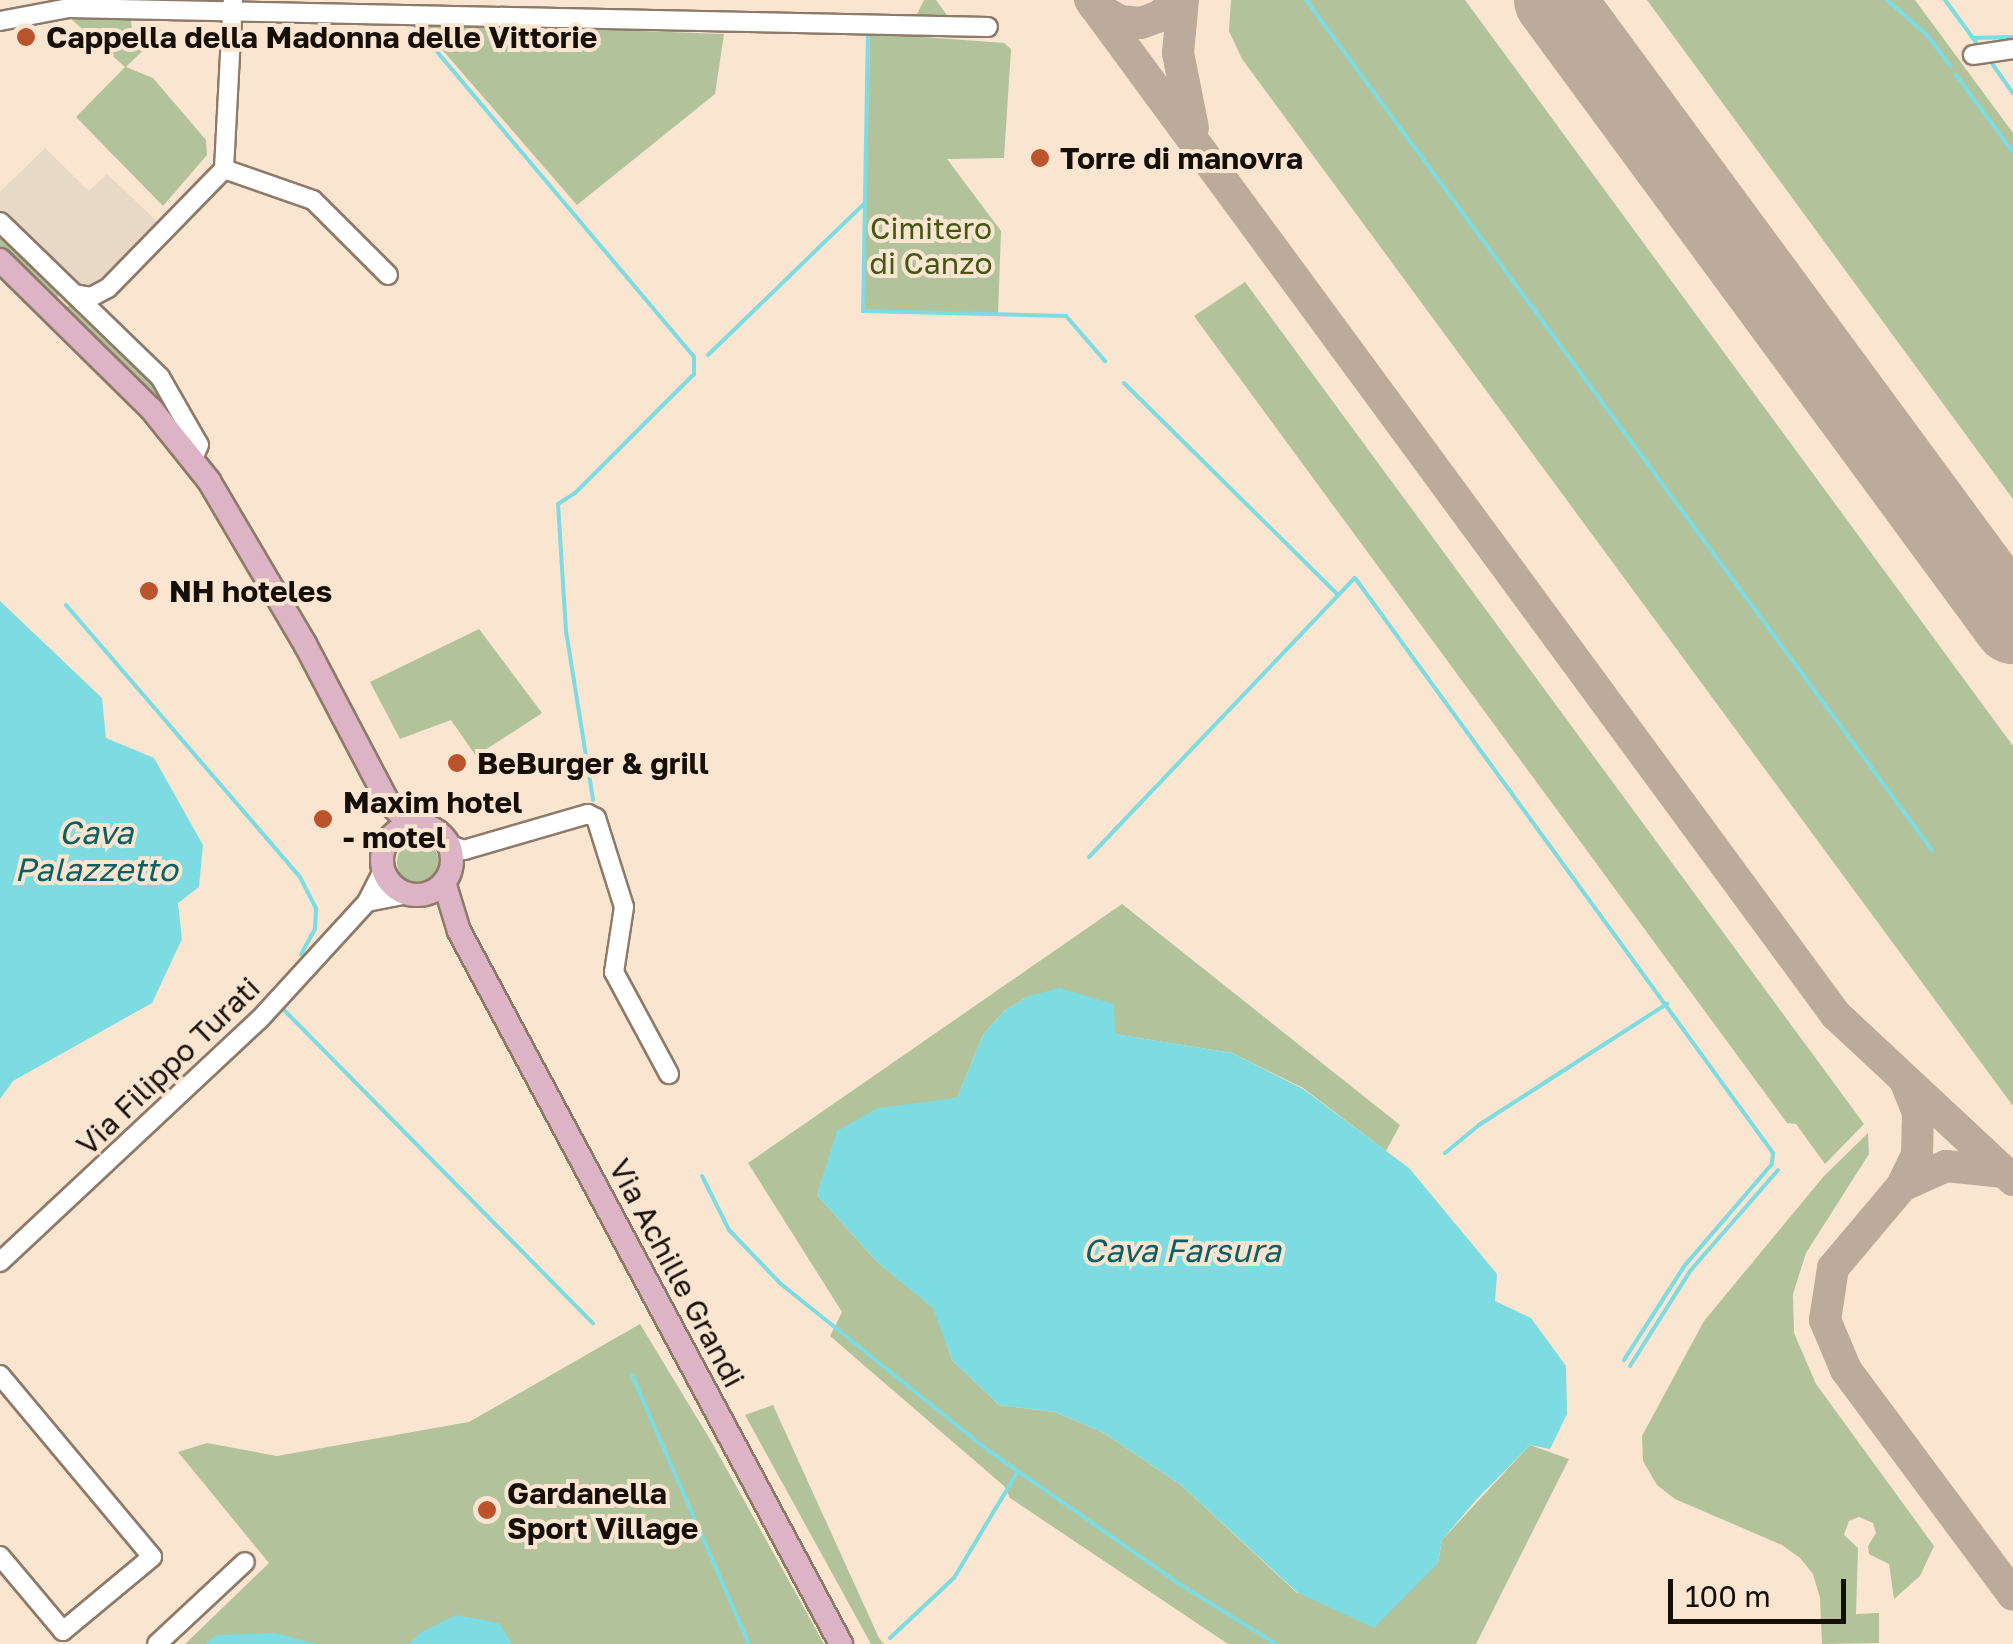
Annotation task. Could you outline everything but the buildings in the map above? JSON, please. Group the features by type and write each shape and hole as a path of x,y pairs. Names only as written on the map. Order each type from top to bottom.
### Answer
{"main road":[{"path":"0,260 152,410 239,526 402,829"},
{"path":"432,828 435,876 395,888 383,871 383,851 402,829 432,828"},
{"name":"Via Achille Grandi","path":"435,876 459,931 841,1644"}],"street":[{"path":"643,20 644,0"},
{"path":"0,21 69,8 233,6 406,15 468,8 643,20 988,27"},
{"path":"72,292 91,297 108,288 224,170 233,6"},
{"path":"1973,55 2013,50"},
{"path":"224,170 313,200 388,275"},
{"path":"0,222 170,391 199,445 192,460"},
{"path":"101,320 108,288"},
{"path":"51,310 72,292"},
{"path":"368,902 435,876 464,850 588,814 598,820 624,907 614,972 668,1074"},
{"name":"Via Filippo Turati","path":"0,1261 251,1028 368,902 383,871"},
{"path":"0,1376 152,1557 64,1631 3,1567"},
{"path":"158,1644 245,1562"}],"shaded area":[{"path":"45,148 89,191 107,174 163,227 70,325 0,218 0,192"}],"green space":[{"path":"924,0 936,0 949,18 915,18"},
{"path":"1231,0 1465,0 2013,746 2013,1106 1242,59 1229,31"},
{"path":"1647,0 1915,0 2013,133 2013,499"},
{"path":"71,19 131,20 132,29 164,30 126,67 153,78 206,140 207,155 163,206 76,117 125,67"},
{"path":"419,23 724,34 715,94 577,205"},
{"name":"Cimitero di Canzo","path":"870,33 1004,43 1011,49 1004,158 947,159 1001,231 998,314 864,311"},
{"path":"0,231 61,292 56,299 52,300 0,252"},
{"path":"1245,282 1864,1124 1825,1164 1796,1124 1787,1123 1194,316"},
{"path":"72,302 158,388 185,440 64,310"},
{"path":"479,629 542,713 476,756 451,720 400,739 370,682"},
{"path":"418,841 433,847 439,862 433,877 418,883 403,877 397,862 403,847"},
{"path":"1122,904 1400,1125 1386,1151 1303,1088 1232,1053 1114,1034 1029,996 1004,1011 983,1035 957,1098 919,1104 838,1131 817,1195 878,1263 934,1308 952,1360 999,1405 1055,1412 1104,1433 1181,1485 1297,1593 1438,1563 1442,1540 1530,1445 1569,1459 1476,1644 1228,1644 1010,1498 1004,1486 830,1336 842,1312 748,1163"},
{"path":"1868,1133 1869,1154 1806,1253 1793,1294 1794,1333 1816,1384 1934,1546 1920,1576 1894,1599 1889,1564 1869,1554 1868,1546 1876,1533 1873,1523 1859,1517 1849,1521 1844,1535 1858,1548 1856,1614 1879,1613 1879,1643 1822,1644 1820,1598 1813,1574 1800,1558 1782,1545 1675,1499 1657,1485 1643,1461 1642,1436 1704,1321 1824,1176"},
{"name":"Gardanella Sport Village","path":"640,1324 711,1441 824,1644 185,1644 269,1563 178,1452 207,1443 277,1456 469,1422"},
{"path":"773,1405 884,1644 871,1644 745,1415"}],"water":[{"name":"Cava Palazzetto","path":"0,601 102,698 106,738 154,758 203,845 199,887 178,903 182,939 152,1003 13,1081 0,1099"},
{"name":"Cava Farsura","path":"1059,988 1114,1004 1115,1034 1232,1053 1303,1089 1409,1168 1497,1274 1495,1301 1531,1318 1566,1366 1567,1414 1550,1449 1530,1445 1442,1540 1438,1563 1374,1628 1298,1593 1181,1485 1104,1433 1055,1412 999,1405 952,1360 933,1308 878,1263 817,1195 837,1131 878,1108 957,1098 983,1035 1004,1011 1029,996"},
{"path":"456,1615 499,1623 512,1644 409,1644 420,1633"},
{"path":"275,1633 317,1644 206,1644 216,1635"}],"waterway":[{"path":"1306,0 1932,850"},
{"path":"1887,0 1927,35 1950,66"},
{"path":"1945,0 1976,42"},
{"path":"412,22 694,357 694,374 575,493 558,504 566,631 593,800"},
{"path":"868,29 863,311 1066,316 1105,361"},
{"path":"1973,38 2013,37"},
{"path":"1991,62 2013,93"},
{"path":"1956,75 2013,152"},
{"path":"708,355 865,203"},
{"path":"1124,383 1338,595"},
{"path":"1089,857 1355,578 1773,1153 1772,1164 1685,1265 1624,1360"},
{"path":"66,605 300,877 316,909 315,929 301,954"},
{"path":"1445,1153 1479,1125 1667,1004"},
{"path":"284,1010 593,1323"},
{"path":"1630,1366 1690,1271 1778,1170"},
{"path":"702,1176 729,1230 781,1284 989,1451 1178,1583 1276,1644"},
{"path":"632,1375 749,1644"},
{"path":"890,1638 954,1578 1018,1471"}],"taxiway":[{"path":"1090,0 1836,1015 2013,1180"},
{"path":"1094,6 1120,21 1141,23 1160,16 1177,0"},
{"path":"1183,0 1178,53 1193,128"},
{"path":"1906,1083 1918,1112 1917,1155 1902,1186 1833,1268 1825,1320 1846,1370 2013,1595"},
{"path":"1902,1186 1946,1166 2004,1172"}],"runway":[{"path":"1554,0 2013,624"}],"place":[{"name":"Cappella della Madonna delle Vittorie","path":"26,37"},
{"name":"Torre di manovra","path":"1040,158"},
{"name":"NH hoteles","path":"149,591"},
{"name":"BeBurger & grill","path":"457,763"},
{"name":"Maxim hotel - motel","path":"323,819"},
{"name":"Gardanella Sport Village","path":"487,1510"}]}
